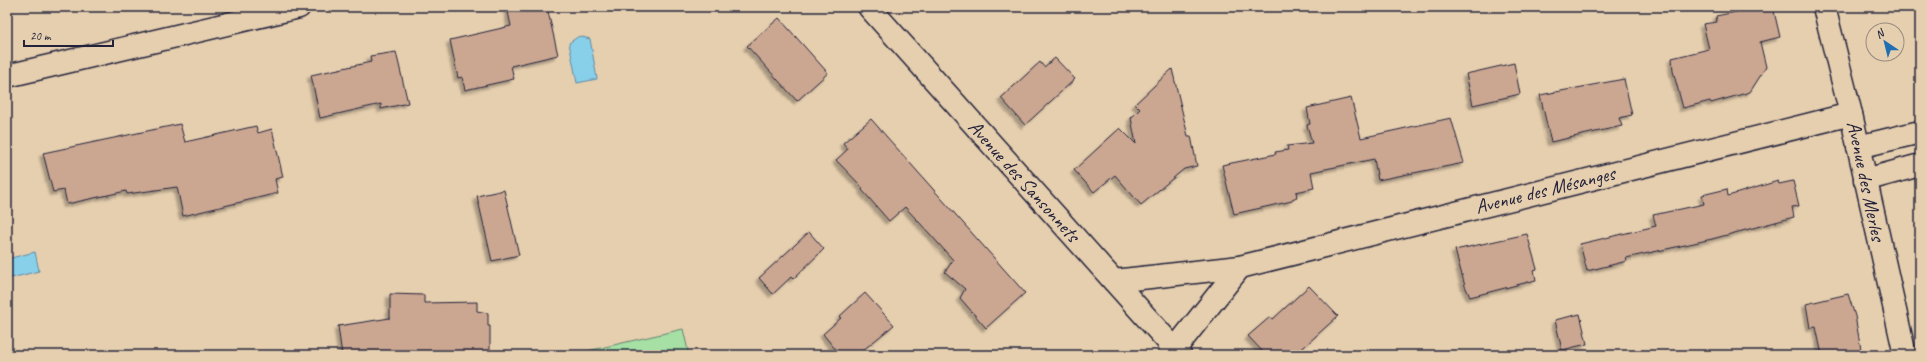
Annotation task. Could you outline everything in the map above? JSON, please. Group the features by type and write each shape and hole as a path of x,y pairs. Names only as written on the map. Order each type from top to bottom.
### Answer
{"street":[{"path":"7,76 299,7"},
{"name":"Avenue des Sansonnets","path":"869,7 1114,281 1174,353"},
{"name":"Avenue des Merles","path":"1824,7 1851,114 1905,355"},
{"name":"Avenue des Mésanges","path":"1114,281 1240,267 1851,114"},
{"path":"1858,147 1920,132"},
{"path":"1865,180 1920,166"},
{"path":"1174,353 1240,267"}],"green space":[{"path":"683,329 689,355 570,355"}],"water":[{"path":"579,36 590,39 597,79 577,83 569,43"},
{"path":"35,252 39,271 7,279 7,259"}],"building":[{"path":"507,7 547,7 558,55 511,66 514,79 465,90 462,77 458,78 450,40 511,26"},
{"path":"1761,7 1773,7 1780,37 1760,42 1766,67 1750,92 1711,103 1710,101 1683,108 1673,71 1672,58 1709,49 1703,24 1717,22 1716,16"},
{"path":"779,18 828,73 797,101 747,46"},
{"path":"396,52 408,103 381,109 381,104 320,118 311,75 371,62 370,56"},
{"path":"1055,58 1075,79 1025,125 1001,98 1040,62 1044,67"},
{"path":"1514,63 1520,94 1473,105 1466,74"},
{"path":"1172,69 1188,136 1191,136 1197,166 1184,169 1141,205 1115,175 1094,192 1074,170 1120,128 1136,144 1131,118 1140,109 1135,104"},
{"path":"1624,79 1632,115 1619,118 1622,126 1551,142 1540,95"},
{"path":"1351,98 1361,138 1451,118 1464,163 1378,180 1374,159 1311,172 1314,188 1296,192 1297,197 1292,199 1292,201 1234,214 1222,165 1276,154 1275,152 1288,150 1287,146 1312,143 1307,125 1310,124 1307,108"},
{"path":"871,119 1025,293 986,328 960,298 965,289 945,272 953,260 930,234 905,207 889,221 862,190 863,188 836,160 848,149 843,143"},
{"path":"180,124 185,142 256,126 258,133 272,129 283,177 275,179 278,193 183,216 177,187 127,194 126,191 67,204 64,190 53,192 43,153"},
{"path":"1778,181 1779,184 1793,181 1799,206 1792,207 1794,217 1712,239 1626,258 1627,261 1587,271 1580,244 1656,226 1653,215 1704,204 1702,195 1727,189 1728,196"},
{"path":"504,190 519,255 492,261 477,196"},
{"path":"809,232 824,249 793,279 791,277 773,294 759,278"},
{"path":"1527,234 1537,269 1534,270 1536,280 1470,297 1465,286 1455,250"},
{"path":"1309,286 1338,316 1295,355 1266,355 1248,336 1270,317 1273,319"},
{"path":"865,293 894,325 857,355 840,355 823,334"},
{"path":"390,294 424,295 424,303 477,302 477,311 488,313 488,326 490,326 490,355 342,355 338,326 390,318"},
{"path":"1848,294 1855,316 1862,355 1822,355 1816,327 1810,328 1806,304"},
{"path":"1580,314 1587,344 1562,350 1555,320"}]}
